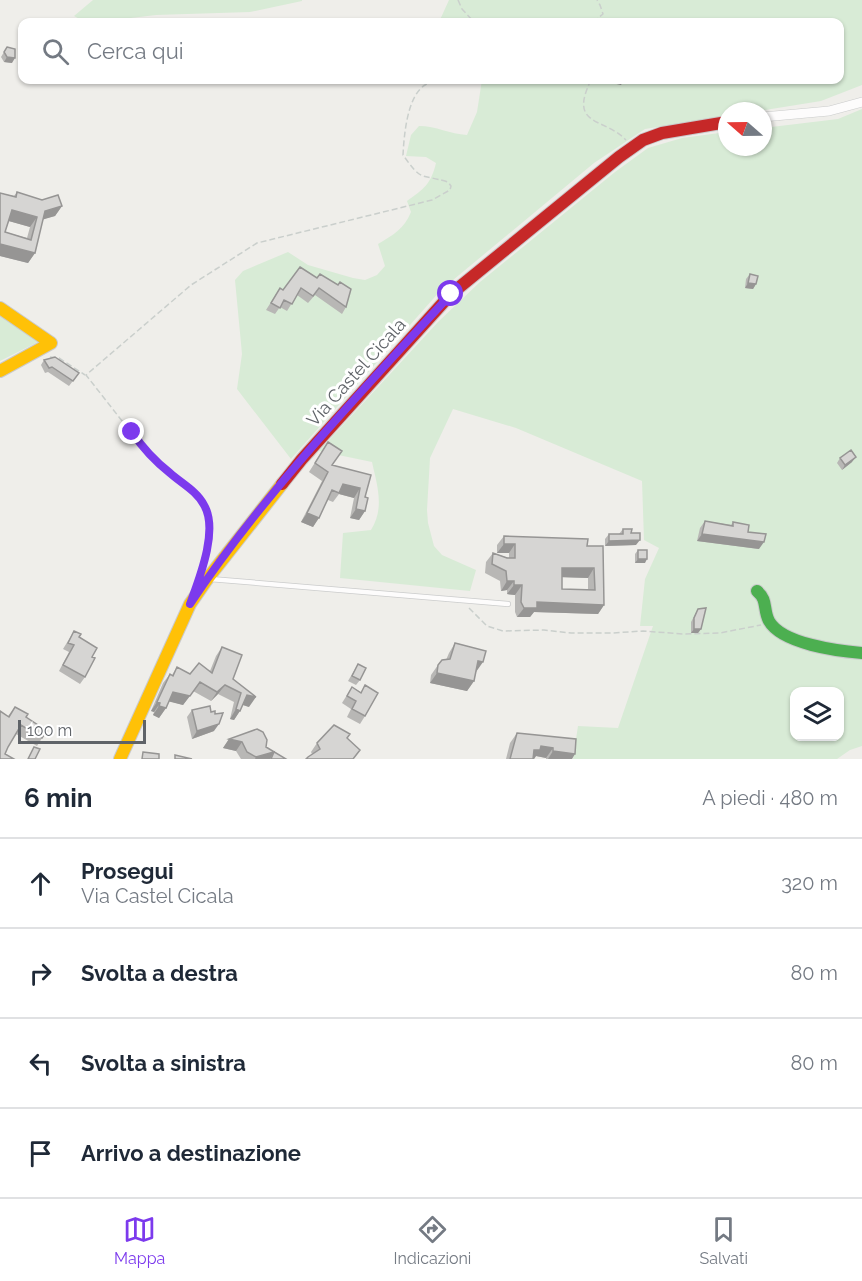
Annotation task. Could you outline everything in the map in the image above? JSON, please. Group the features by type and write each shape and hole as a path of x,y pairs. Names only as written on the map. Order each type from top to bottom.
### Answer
{"street":[{"path":"772,116 829,111 862,102"},
{"name":"Via Castel Cicala","path":"120,759 204,575 302,459 451,294 643,140 662,133 718,124"},
{"path":"0,308 51,343 0,371"},
{"path":"757,591 765,599 771,623 781,631 815,646 836,651 862,653"}],"lane":[{"path":"204,575 508,604"}],"path":[{"path":"458,0 470,18"},
{"path":"597,0 603,14 598,18"},
{"path":"86,375 191,285 257,243 432,200 450,190 451,186 448,182 425,178 416,173 403,155 405,127 414,97 424,85 428,84"},
{"path":"589,84 584,95 583,105 586,113 604,127 624,138 632,148"},
{"path":"50,357 59,357 86,375 137,440 205,505 209,521 204,575"},
{"path":"459,600 487,626 503,631 612,633 643,631 711,634 771,623"}],"green space":[{"path":"93,0 302,0 250,12 131,18 78,18 74,16"},
{"path":"449,0 862,0 862,85 821,101 772,109 772,102 718,102 718,117 645,129 594,163 441,290 291,459 237,389 242,354 235,280 243,271 288,252 308,265 353,278 365,280 377,275 385,266 378,244 405,223 411,212 407,201 426,185 436,163 426,157 406,156 411,135 419,126 467,135 477,112 481,84 844,84 844,18 441,18"},
{"path":"862,109 862,746 850,750 837,759 573,759 578,726 618,728 653,626 640,626 645,579 659,548 644,540 642,481 516,428 453,409 430,458 428,523 434,546 442,555 476,570 470,591 340,578 343,533 371,530 378,513 378,488 372,462 319,451 438,322 480,282 615,172 648,148 682,138 718,133 718,156 772,156 772,127 838,119"},
{"path":"0,315 40,341 0,361"}],"building":[{"path":"7,47 15,49 15,58 7,57 4,52"},
{"path":"17,192 42,200 58,195 62,206 45,211 35,253 0,244 0,193 16,197","holes":["12,210 37,217 31,240 5,232"]},
{"path":"300,267 317,278 320,274 338,285 340,282 351,289 346,307 319,288 313,296 301,288 292,304 284,300 280,308 271,303 280,288 283,290"},
{"path":"750,274 758,276 756,284 748,283"},
{"path":"55,357 79,373 73,381 52,367 49,368 44,360"},
{"path":"328,442 342,451 332,465 371,475 365,497 368,498 365,511 356,509 360,488 343,484 339,493 332,490 319,518 307,513 328,472 315,463"},
{"path":"851,450 856,457 845,465 840,458"},
{"path":"705,521 733,526 733,522 749,525 748,532 766,534 764,542 702,534"},
{"path":"623,529 632,529 631,533 640,533 640,540 609,541 609,534 623,534"},
{"path":"504,536 588,539 587,546 603,546 604,605 537,602 537,608 524,608 521,602 522,585 514,585 514,581 507,581 506,571 492,564 493,553 515,558 515,544 504,544","holes":["562,568 594,568 595,590 562,589"]},
{"path":"638,550 647,550 647,559 638,559"},
{"path":"706,608 701,629 694,629 694,618 698,609"},
{"path":"74,631 81,634 79,637 97,648 92,657 95,658 85,677 63,665 74,645 68,643"},
{"path":"455,643 486,651 483,662 478,661 474,681 437,673 438,665 442,660 450,659"},
{"path":"222,647 242,655 233,679 256,697 247,695 240,711 236,709 241,693 225,685 217,692 200,682 190,696 173,692 166,708 159,706 160,703 157,702 170,674 173,676 177,667 190,674 199,663 212,673"},
{"path":"358,664 366,668 360,680 352,676"},
{"path":"365,685 378,693 365,716 352,709 356,701 347,696 352,687 361,693"},
{"path":"210,706 211,712 223,713 219,724 197,731 192,710"},
{"path":"15,707 28,714 26,717 47,731 42,738 21,725 5,754 14,759 0,759 0,711 9,717"},
{"path":"334,725 350,734 347,738 360,750 353,759 306,759 320,749 317,743"},
{"path":"257,729 263,732 267,740 266,747 286,759 271,759 274,752 256,757 247,752 242,742 229,739"},
{"path":"517,733 576,739 575,754 553,751 553,748 541,746 540,750 534,750 533,759 510,759"},
{"path":"34,747 40,749 35,759 28,759"},
{"path":"143,752 159,754 159,759 142,759"},
{"path":"175,755 192,759 175,759"}],"traffic: fast":[{"path":"757,591 763,598 769,621 786,635 811,645 862,653"}],"traffic: slow":[{"path":"0,308 51,343 0,371"},
{"path":"120,759 190,604 282,484"}],"traffic: jam":[{"path":"282,484 451,294 643,140 662,133 718,124"}],"route":[{"path":"132,432 167,471 205,505 209,521 205,560 190,604 302,459 451,294"}]}
